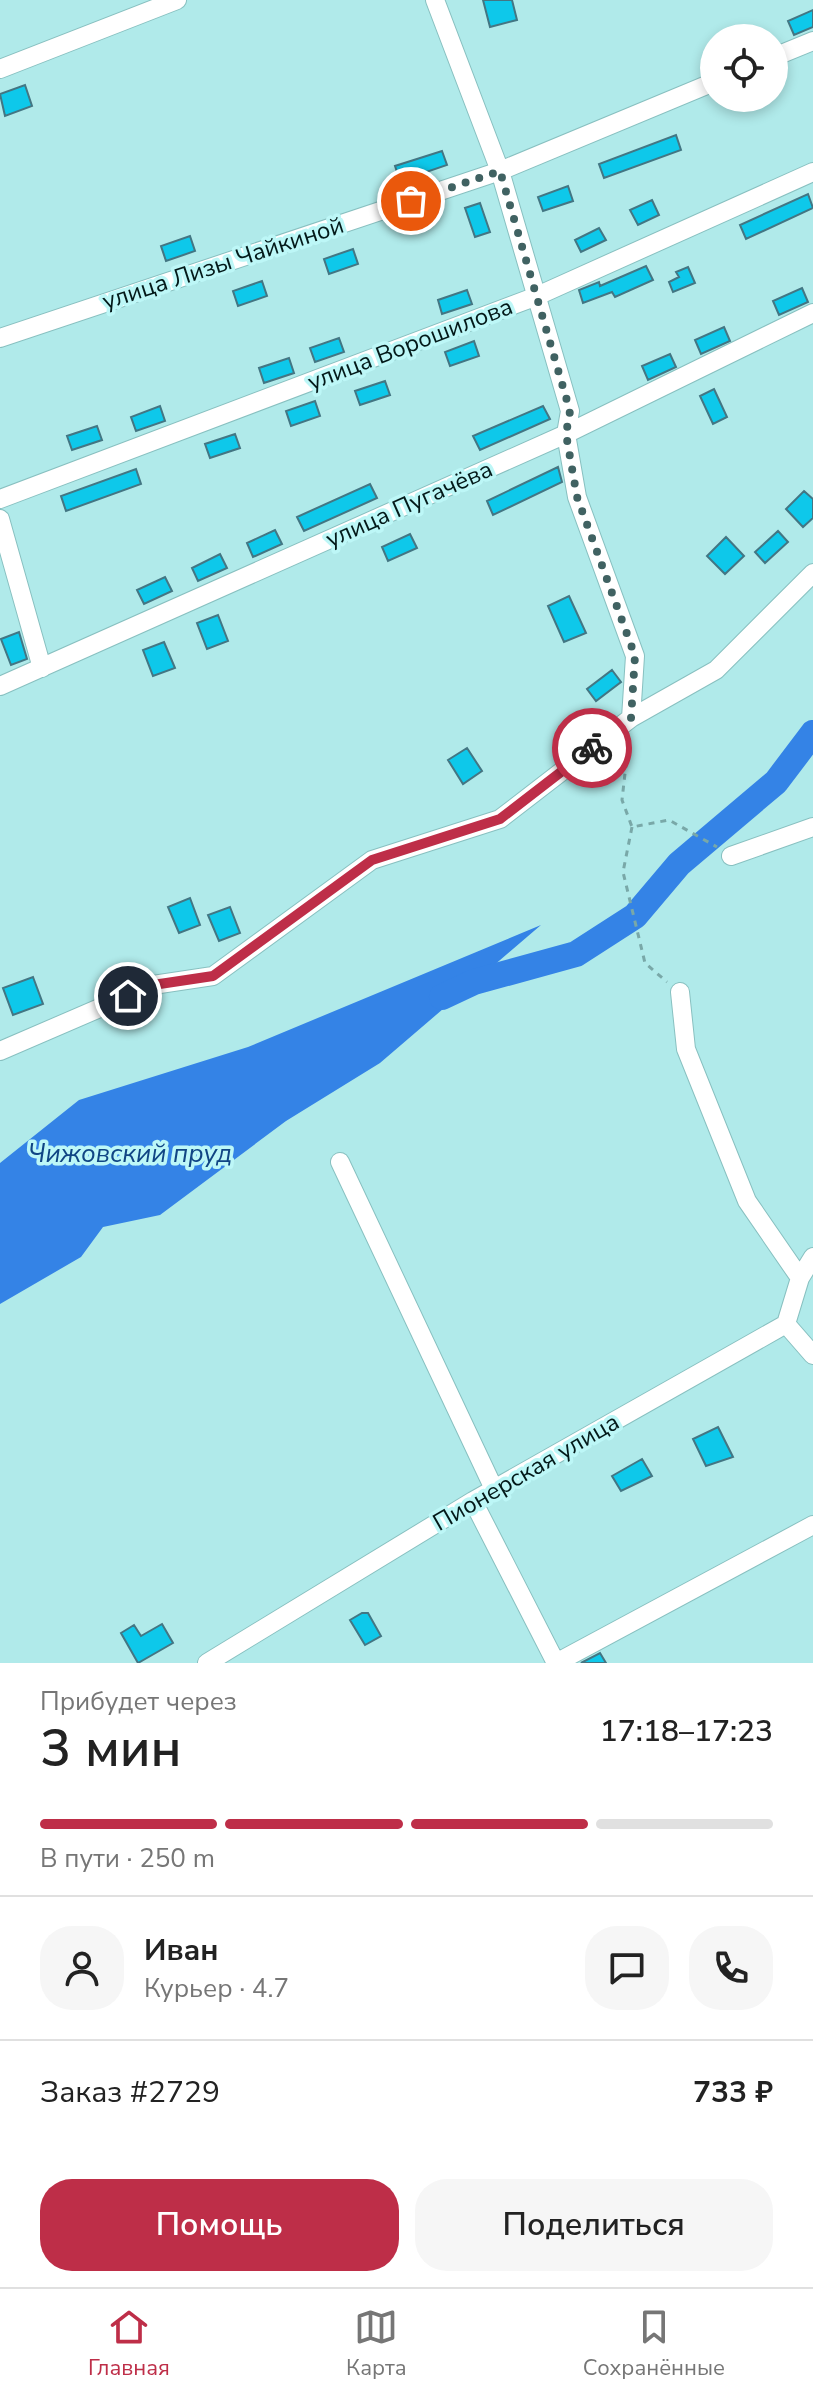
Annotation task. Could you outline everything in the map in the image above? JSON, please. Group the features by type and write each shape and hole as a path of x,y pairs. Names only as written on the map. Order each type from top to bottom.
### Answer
{"street":[{"path":"0,69 177,0"},
{"path":"435,0 500,171 570,411 566,434 577,497 635,656 631,718"},
{"path":"788,51 813,41"},
{"name":"улица Лизы Чайкиной","path":"0,338 500,171 700,88"},
{"name":"улица Ворошилова","path":"0,499 537,296 813,172"},
{"name":"улица Пугачёва","path":"0,686 566,434 813,313"},
{"path":"0,519 42,668"},
{"path":"0,1051 153,985 213,976 372,860 500,819 631,718 716,670 813,573"},
{"path":"731,856 813,827"},
{"path":"680,992 686,1049 747,1201 800,1278"},
{"path":"340,1162 494,1489"},
{"path":"813,1257 800,1278 786,1324 813,1355"},
{"name":"Пионерская улица","path":"207,1663 473,1501 786,1324"},
{"path":"473,1501 556,1663 813,1525"}],"path":[{"path":"631,718 622,800 632,827 623,872 645,963 680,992"},
{"path":"632,827 669,820 731,856"}],"water":[{"name":"Чижовский пруд","path":"541,925 380,1063 286,1121 160,1215 103,1227 81,1257 0,1304 0,1163 79,1100 248,1047"}],"building":[{"path":"483,0 512,0 517,20 490,27"},
{"path":"813,10 813,27 794,35 788,21"},
{"path":"25,85 32,106 5,116 0,94"},
{"path":"676,135 681,150 604,178 599,164"},
{"path":"442,151 447,165 400,181 395,166"},
{"path":"568,186 573,201 543,211 538,197"},
{"path":"808,194 813,208 746,239 740,225"},
{"path":"652,200 659,215 638,225 630,210"},
{"path":"480,203 490,232 475,237 465,208"},
{"path":"599,228 606,240 581,252 575,240"},
{"path":"190,236 195,251 166,261 161,246"},
{"path":"353,249 358,264 329,274 324,259"},
{"path":"646,266 653,280 615,297 612,292 583,303 579,290 599,282 600,286"},
{"path":"688,267 695,283 673,292 669,282 679,277 676,272"},
{"path":"262,281 267,296 238,306 233,291"},
{"path":"802,288 808,302 779,315 773,301"},
{"path":"467,290 472,304 442,314 438,300"},
{"path":"724,327 730,341 701,354 695,340"},
{"path":"339,338 344,352 315,362 310,348"},
{"path":"474,341 479,356 450,366 445,352"},
{"path":"670,354 676,367 648,380 642,366"},
{"path":"289,358 294,373 264,383 259,368"},
{"path":"385,381 390,395 360,405 355,391"},
{"path":"714,389 727,417 713,424 700,396"},
{"path":"315,401 320,416 291,426 286,411"},
{"path":"160,406 165,421 136,431 131,417"},
{"path":"543,406 550,419 480,450 473,436"},
{"path":"97,426 102,440 72,450 67,436"},
{"path":"235,434 240,448 210,458 205,444"},
{"path":"558,467 562,482 493,515 487,501"},
{"path":"136,469 141,484 66,511 61,496"},
{"path":"370,484 377,498 304,531 297,517"},
{"path":"804,491 813,499 813,518 803,527 786,509"},
{"path":"275,530 282,544 253,557 247,543"},
{"path":"778,531 788,542 765,563 755,552"},
{"path":"410,534 417,548 388,561 382,547"},
{"path":"726,537 744,556 725,574 707,556"},
{"path":"220,554 227,568 198,581 192,568"},
{"path":"165,577 172,591 144,604 137,590"},
{"path":"569,596 586,633 564,642 548,606"},
{"path":"218,615 228,641 207,649 197,623"},
{"path":"19,632 27,659 11,665 1,639"},
{"path":"164,642 175,668 153,676 143,650"},
{"path":"612,670 621,682 596,701 587,689"},
{"path":"467,748 482,771 463,784 448,760"},
{"path":"190,898 200,925 179,933 168,907"},
{"path":"230,907 240,933 219,941 208,915"},
{"path":"33,977 43,1004 13,1015 3,988"},
{"path":"718,1427 733,1457 706,1466 693,1439"},
{"path":"642,1459 652,1476 621,1491 612,1476"},
{"path":"368,1613 381,1636 365,1645 350,1620"},
{"path":"162,1624 173,1643 138,1663 121,1633 134,1625 141,1636"},
{"path":"600,1653 606,1663 581,1663"}],"waterway":[{"path":"442,997 474,982 576,954 635,916 679,864 776,782 813,733"}],"way so far":[{"path":"411,201 500,171 570,411 566,434 577,497 635,656 631,718 592,748"}],"route":[{"path":"128,996 153,985 213,976 372,860 500,819 592,748"}]}
